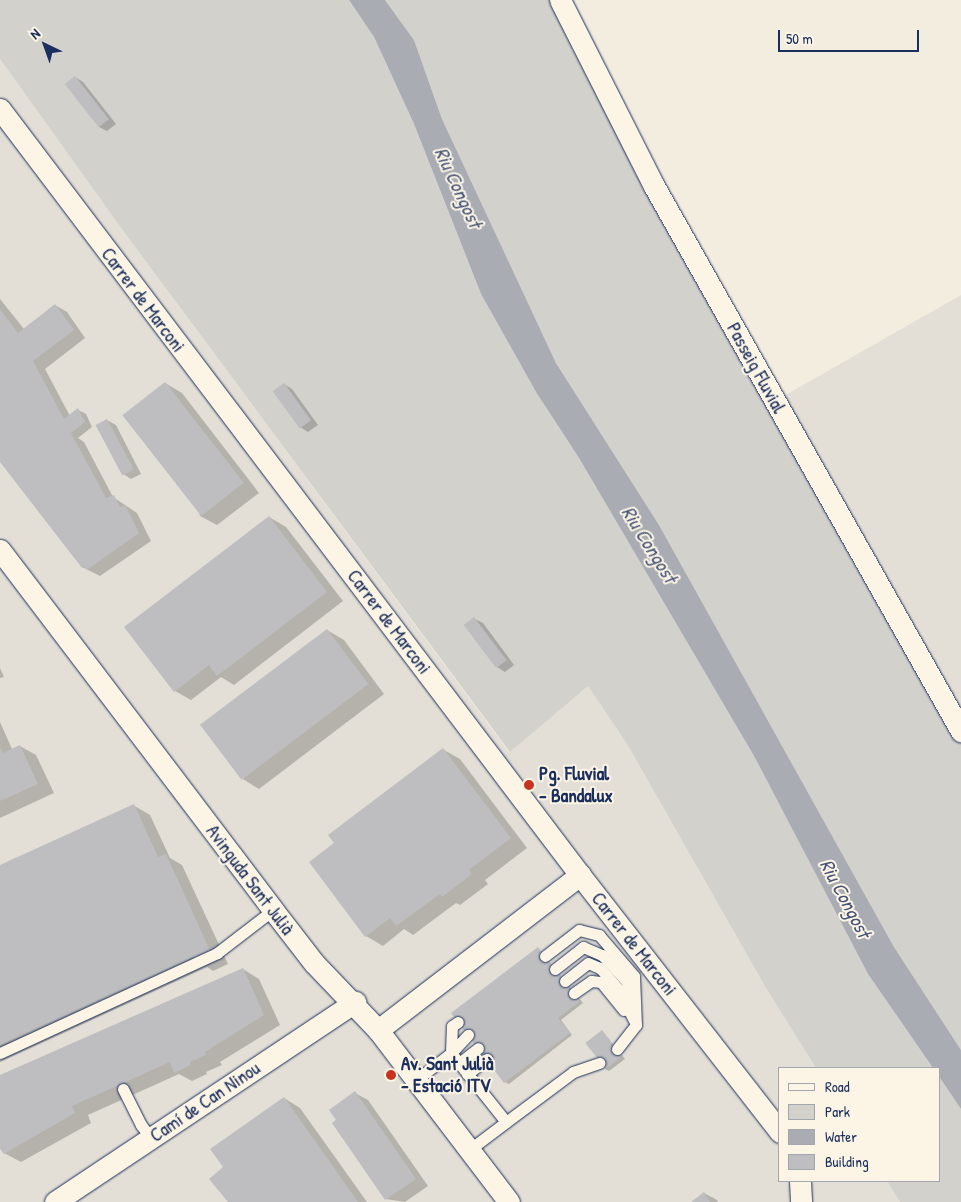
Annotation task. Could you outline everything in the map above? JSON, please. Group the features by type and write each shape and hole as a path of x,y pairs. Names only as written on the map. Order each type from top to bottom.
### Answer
{"street":[{"name":"Passeig Fluvial","path":"560,0 654,186 961,730"},
{"name":"Carrer de Marconi","path":"0,110 580,875 778,1129"},
{"name":"Avinguda Sant Julià","path":"0,550 314,963 355,1002 378,1030 509,1202"},
{"path":"378,1030 580,875"},
{"name":"Camí de Can Ninou","path":"55,1202 355,1002"},
{"path":"800,1182 800,1202"}],"lane":[{"path":"0,1053 217,953 273,910"},
{"path":"545,956 579,930 599,935 634,976 636,1025 617,1049"},
{"path":"555,969 583,947 602,954 627,982 636,1025"},
{"path":"565,981 588,964 600,968 618,989 636,1025"},
{"path":"574,993 591,981 601,982 636,1025"},
{"path":"458,1022 452,1026 451,1053 506,1122"},
{"path":"416,1080 451,1053 468,1035"},
{"path":"459,1063 478,1048"},
{"path":"467,1074 486,1059"},
{"path":"469,1150 573,1072 599,1062"},
{"path":"124,1088 141,1126 151,1138"}],"shaded area":[{"path":"0,59 124,232 509,752 588,686 627,744 766,988 815,1067 778,1067 778,1182 888,1182 900,1202 0,1202"},
{"path":"961,295 961,743 768,405"}],"green space":[{"path":"0,0 349,0 374,37 414,124 481,294 536,392 579,458 754,756 868,974 932,1067 815,1067 766,988 627,744 588,686 510,752 124,232 0,59"},
{"path":"385,0 550,0 768,405 961,743 961,1050 894,947 659,525 556,363 442,119 414,40"},
{"path":"941,1079 961,1109 961,1202 900,1202 888,1182 941,1182"}],"water":[{"name":"Riu Congost","path":"349,0 385,0 414,40 442,119 556,363 659,525 894,947 961,1050 961,1109 941,1079 941,1067 932,1067 868,974 754,756 579,458 536,392 481,294 414,124 374,37"}],"building":[{"path":"75,76 109,119 99,127 65,84"},
{"path":"55,304 74,330 33,361 64,419 78,408 85,422 71,433 106,498 114,495 120,507 125,505 139,533 87,570 84,566 82,568 0,462 0,309 18,333"},
{"path":"165,382 244,483 201,516 122,415"},
{"path":"284,383 311,420 300,428 273,391"},
{"path":"107,419 134,469 122,475 96,425"},
{"path":"269,516 327,592 217,676 209,665 174,692 124,627"},
{"path":"474,617 506,660 496,668 464,625"},
{"path":"327,629 369,684 242,780 200,725"},
{"path":"20,745 38,784 0,801 0,747 3,753"},
{"path":"443,748 511,838 469,870 472,874 442,897 440,894 396,926 390,918 365,937 309,862 334,843 328,835"},
{"path":"134,804 158,857 166,854 212,955 196,962 193,957 0,1045 0,865"},
{"path":"538,947 580,1001 558,1018 570,1033 504,1083 451,1013"},
{"path":"243,968 264,1015 205,1052 206,1055 190,1062 191,1065 174,1073 170,1062 72,1106 75,1113 4,1154 0,1149 0,1075"},
{"path":"602,1030 622,1056 606,1069 585,1043"},
{"path":"355,1091 416,1179 385,1200 332,1123 336,1120 329,1110"},
{"path":"284,1097 358,1202 228,1202 209,1179 223,1167 210,1149"},
{"path":"704,1192 710,1202 691,1202"}],"place":[{"name":"Pg. Fluvial - Bandalux","path":"529,785"},
{"name":"Av. Sant Julià - Estació ITV","path":"391,1075"}]}
